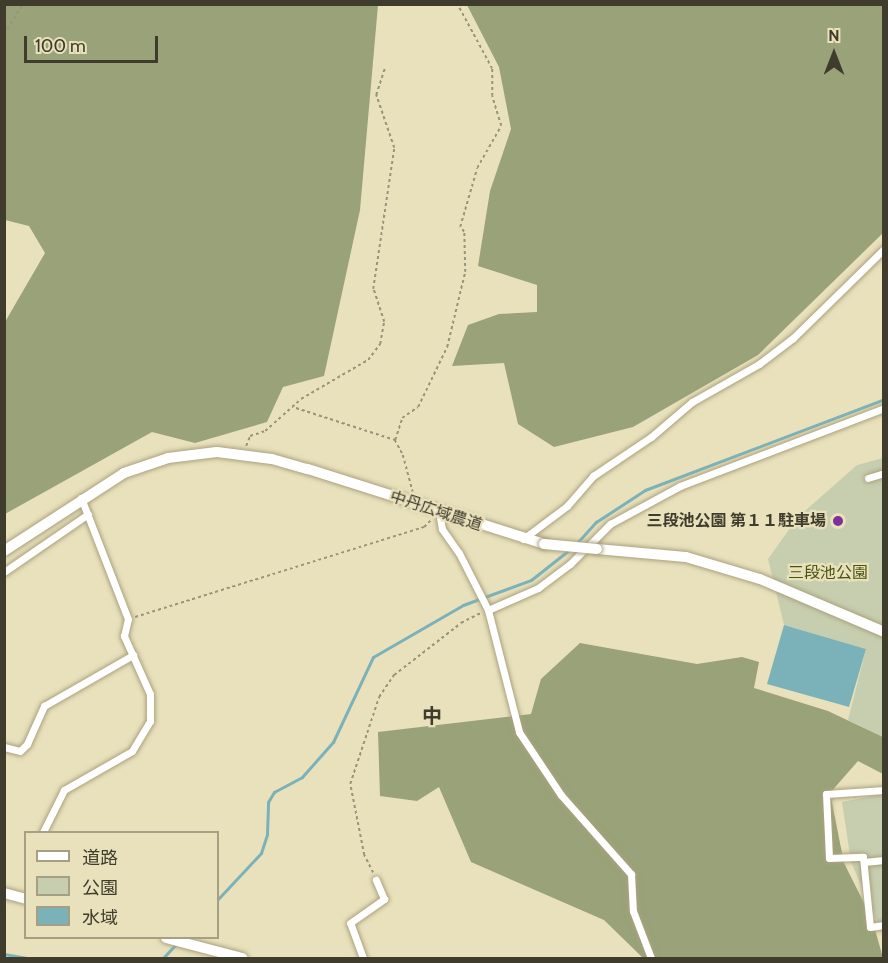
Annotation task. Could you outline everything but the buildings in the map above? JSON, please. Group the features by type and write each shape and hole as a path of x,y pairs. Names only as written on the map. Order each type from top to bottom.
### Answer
{"street":[{"path":"523,539 567,506 593,476 651,437 692,402 759,364 793,338 884,249"},
{"path":"488,610 538,588 570,564 610,524 680,486 884,408"},
{"name":"中丹広域農道","path":"4,551 81,498 124,473 168,458 191,454 242,454 308,469 544,544 686,557 760,579 884,632"},
{"path":"868,478 884,473"},
{"path":"44,831 64,790 141,741 150,721 150,694 124,636 128,619 81,498"},
{"path":"439,512 442,529 459,553 488,610 519,732 561,795 631,874 633,911 651,958"},
{"path":"4,572 88,514"},
{"path":"4,747 20,751 27,744 44,706 133,655"},
{"path":"884,790 826,794 829,858 863,857 870,927 884,926"},
{"path":"864,862 884,860"},
{"path":"363,958 350,923 384,899 376,880"},
{"path":"4,893 24,897"},
{"path":"175,940 242,958"}],"path":[{"path":"4,34 23,4"},
{"path":"395,440 402,418 418,407 447,347 465,272 464,232 460,227 477,168 501,126 492,96 492,69 457,4"},
{"path":"242,454 250,436 265,431 295,408 301,399 368,360 380,344 384,322 373,289 394,148 376,95 385,67"},
{"path":"295,408 395,440 404,455 413,504"},
{"path":"128,619 424,527 439,512"},
{"path":"376,880 364,855 350,784 379,697 394,675 418,655 461,623 488,610"}],"green space":[{"path":"5,4 378,5 360,210 324,376 283,387 267,422 195,443 152,432 5,514 5,322 45,253 29,226 5,220"},
{"path":"467,5 883,5 883,233 758,355 633,427 554,447 518,424 504,363 452,366 468,325 499,314 537,312 537,285 478,266 490,191 511,129 499,67"},
{"name":"三段池公園","path":"883,458 883,737 848,720 866,649 784,625 768,559 798,517 857,465"},
{"path":"580,643 697,664 742,657 759,662 754,688 828,711 883,737 883,774 858,761 830,793 844,863 872,919 883,958 643,958 604,920 471,862 439,787 417,801 380,796 378,732 531,714 541,679"},
{"path":"883,794 883,935 851,862 842,802"}],"water":[{"path":"784,625 866,649 849,707 767,684"}],"waterway":[{"path":"576,544 596,522 645,490 884,399"},
{"path":"219,898 261,853 267,834 268,802 274,792 302,777 333,742 373,657 463,605 531,580 569,550"},
{"path":"163,958 177,943"},
{"path":"4,954 26,958"}],"place":[{"name":"三段池公園 第１１駐車場","path":"838,521"}],"district":[{"name":"中","path":"432,716"}]}
